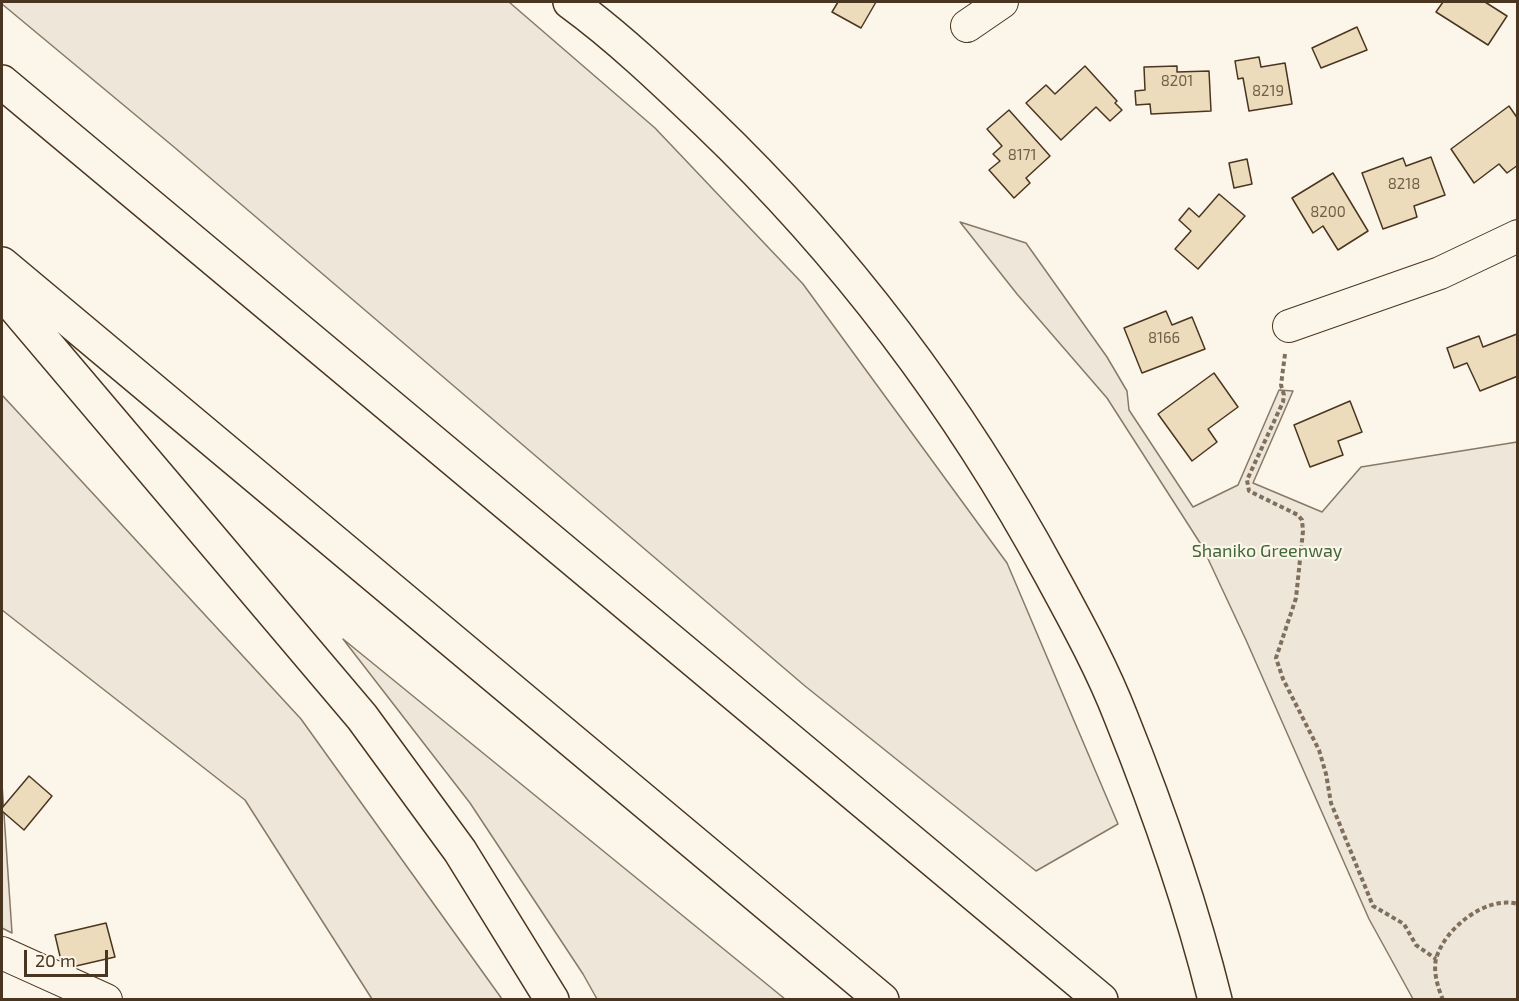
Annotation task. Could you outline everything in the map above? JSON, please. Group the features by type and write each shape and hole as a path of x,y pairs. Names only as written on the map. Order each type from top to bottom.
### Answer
{"highway":[{"path":"570,2 674,91 757,170 828,249 894,331 951,410 1021,520 1075,620 1120,715 1180,879 1215,999"},
{"path":"2,82 1101,999"},
{"path":"2,264 882,999"},
{"path":"2,292 362,717 460,850 552,999"}],"street":[{"path":"967,26 1002,2"},
{"path":"1289,326 1440,273 1518,236"},
{"path":"2,953 106,999"}],"path":[{"path":"1289,326 1281,385 1284,395 1283,402 1247,480 1249,491 1298,515 1302,520 1303,531 1296,598 1276,658 1283,678 1319,750 1331,803 1373,906 1404,924 1416,945 1436,959"},
{"path":"1443,999 1435,975 1436,959 1445,940 1458,923 1479,910 1509,901 1518,904"}],"green space":[{"path":"2,2 509,2 655,128 803,284 1007,563 1118,824 1036,871 805,686"},
{"name":"Shaniko Greenway","path":"960,222 1026,243 1107,357 1127,391 1129,410 1193,507 1238,485 1279,390 1293,391 1253,483 1322,512 1361,467 1517,442 1517,999 1413,999 1369,919 1202,546 1107,398 1017,294"},
{"path":"2,395 301,719 502,999 372,999 245,800 2,610"},
{"path":"343,639 785,999 597,999 583,974 470,803"},
{"path":"2,784 12,933 2,928"}],"building":[{"path":"838,2 876,2 861,28 832,12"},
{"path":"1443,2 1485,2 1507,16 1488,45 1436,12"},
{"path":"1357,27 1367,50 1321,68 1312,48"},
{"path":"1259,57 1261,67 1285,63 1292,104 1249,111 1243,78 1238,79 1235,61"},
{"path":"1085,66 1117,101 1115,103 1122,110 1110,121 1096,107 1061,140 1026,103 1046,85 1055,94"},
{"path":"1177,66 1177,72 1209,71 1211,111 1151,114 1150,104 1136,105 1135,91 1145,90 1144,67"},
{"path":"1509,106 1518,119 1518,165 1507,173 1499,164 1474,183 1451,149"},
{"path":"1009,110 1050,156 1026,178 1030,183 1014,198 989,170 1000,161 993,154 1002,146 987,129"},
{"path":"1431,157 1445,195 1414,206 1417,217 1383,229 1362,173 1403,158 1406,166"},
{"path":"1247,159 1252,184 1234,188 1229,163"},
{"path":"1333,173 1368,231 1338,250 1323,226 1313,233 1292,198"},
{"path":"1219,194 1245,216 1198,269 1175,249 1191,231 1179,220 1189,208 1199,217"},
{"path":"1166,311 1172,325 1192,317 1205,349 1142,373 1124,328"},
{"path":"1517,334 1518,376 1480,391 1467,363 1454,368 1447,348 1479,336 1483,347"},
{"path":"1214,373 1238,407 1208,429 1217,442 1192,461 1158,414"},
{"path":"1350,401 1362,432 1338,441 1343,455 1310,467 1294,425"},
{"path":"29,776 52,796 24,830 2,811 2,808"},
{"path":"106,923 115,957 63,969 55,935"}]}
